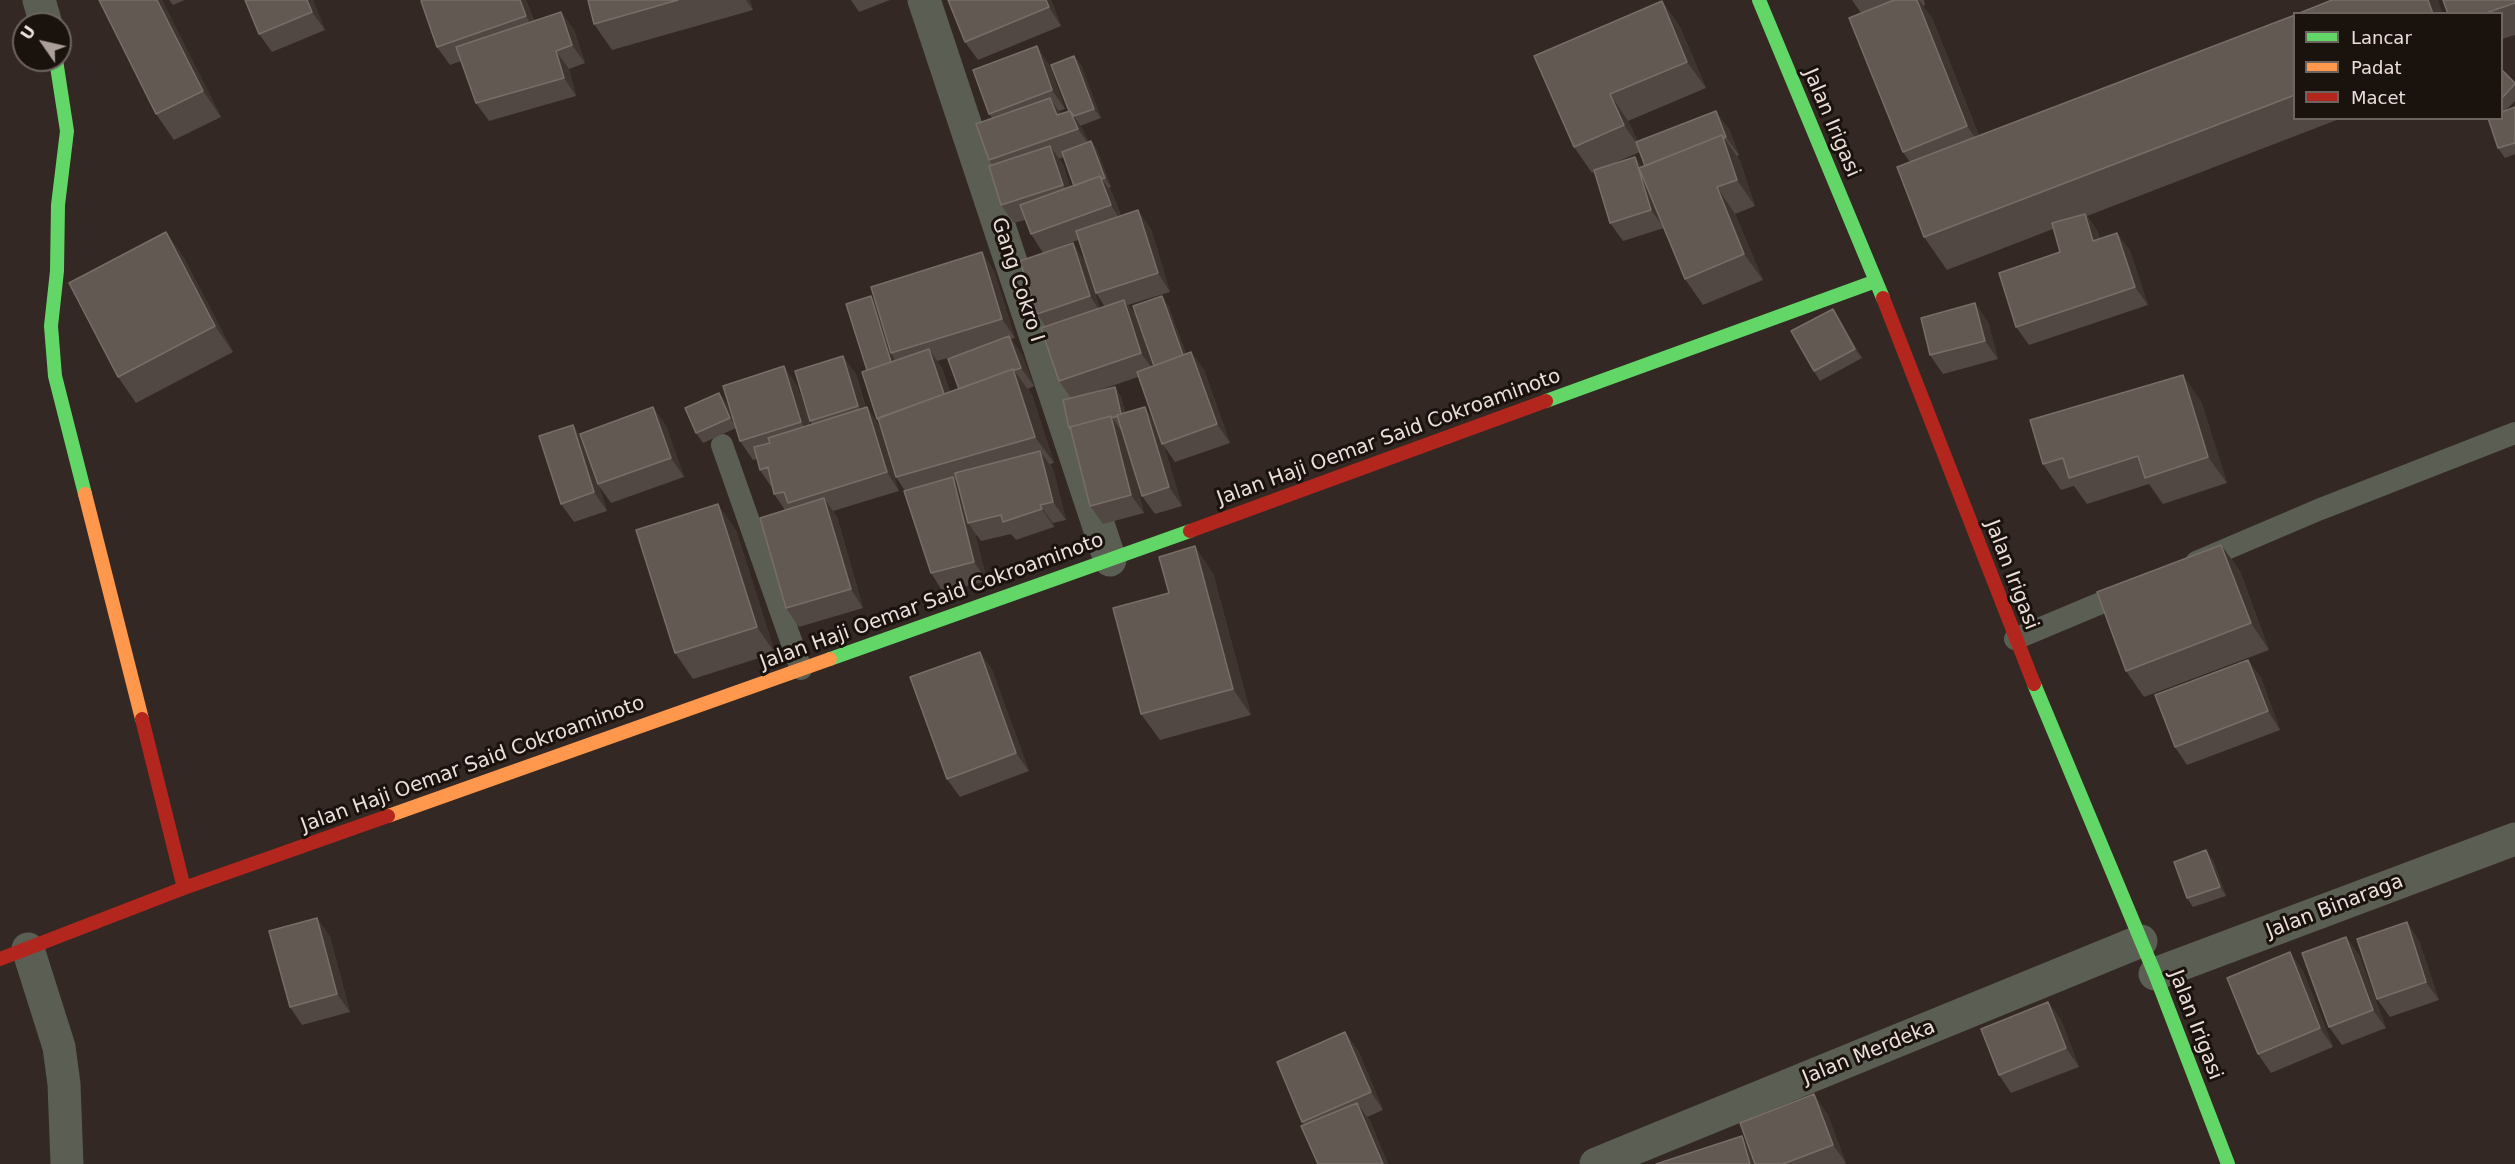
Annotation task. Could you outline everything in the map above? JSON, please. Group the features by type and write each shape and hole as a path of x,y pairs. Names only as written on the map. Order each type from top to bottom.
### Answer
{"street":[{"name":"Gang Cokro I","path":"924,0 1110,560"},
{"name":"Jalan Irigasi","path":"1759,0 1876,281 2016,639 2155,974 2228,1164"},
{"path":"58,72 67,131 58,205 57,271 51,326 55,376 184,888"},
{"name":"Jalan Haji Oemar Said Cokroaminoto","path":"14,954 184,888 1110,560 1876,281"},
{"name":"Jalan Binaraga","path":"2155,974 2515,840"},
{"name":"Jalan Merdeka","path":"1596,1164 2141,941"},
{"path":"14,954 58,1047 64,1084 67,1164"}],"lane":[{"path":"2178,570 2318,510 2515,433"},
{"path":"722,445 801,669"},
{"path":"2016,639 2145,584"}],"building":[{"path":"99,0 157,0 203,91 156,114"},
{"path":"245,0 307,0 312,12 259,34"},
{"path":"520,0 526,16 437,47 421,1"},
{"path":"588,0 678,0 594,24"},
{"path":"948,0 1046,0 1049,7 965,42"},
{"path":"1894,0 1917,0 1967,126 1903,152 1849,18"},
{"path":"2332,0 2428,0 2432,12 2302,12"},
{"path":"2443,0 2515,0 2515,3 2489,12 2447,12"},
{"path":"1662,1 1687,62 1610,94 1624,125 1574,147 1534,56"},
{"path":"561,12 572,45 556,51 564,78 476,103 456,47"},
{"path":"2293,16 2293,96 1924,237 1897,167"},
{"path":"1037,46 1052,90 989,114 973,70"},
{"path":"1074,56 1094,109 1074,116 1069,111 1051,65"},
{"path":"2503,71 2515,83 2503,97"},
{"path":"1050,98 1057,115 1070,111 1078,129 989,160 976,124"},
{"path":"2515,107 2515,143 2498,148 2489,120 2503,120 2503,112"},
{"path":"1716,111 1726,137 1722,135 1645,166 1636,142"},
{"path":"1722,135 1737,180 1717,187 1744,254 1685,279 1639,168"},
{"path":"1091,141 1105,178 1102,179 1100,176 1074,186 1062,152"},
{"path":"1050,146 1063,185 1001,205 989,166"},
{"path":"1635,157 1651,210 1610,223 1594,170"},
{"path":"1100,176 1111,205 1031,234 1020,205"},
{"path":"1138,210 1158,273 1096,293 1076,231"},
{"path":"2085,214 2093,241 2117,233 2135,287 2016,327 1999,273 2060,252 2052,223"},
{"path":"166,232 215,326 118,377 69,283"},
{"path":"1073,243 1090,296 1037,314 1020,261"},
{"path":"982,252 1002,319 891,353 871,287"},
{"path":"871,296 891,362 867,370 846,304"},
{"path":"1162,296 1183,355 1154,366 1133,306"},
{"path":"1124,300 1141,353 1059,381 1041,328"},
{"path":"1975,303 1985,341 1930,355 1921,318"},
{"path":"1833,309 1855,349 1814,371 1791,331"},
{"path":"1009,336 1021,368 959,389 948,359"},
{"path":"929,349 944,394 877,419 862,372"},
{"path":"1191,352 1217,424 1162,444 1137,372"},
{"path":"843,356 858,406 810,421 795,371"},
{"path":"784,366 801,422 740,441 723,386"},
{"path":"1013,369 1035,437 896,477 878,418"},
{"path":"2183,375 2208,457 2145,478 2138,456 2069,478 2063,458 2043,464 2030,420"},
{"path":"1115,387 1121,414 1069,428 1063,400"},
{"path":"719,393 730,418 696,433 685,408"},
{"path":"653,407 671,458 598,484 580,434"},
{"path":"867,407 887,472 788,503 784,492 774,494 768,467 760,470 754,447 770,443 768,438"},
{"path":"1145,407 1169,487 1142,496 1117,415"},
{"path":"1111,416 1131,495 1090,506 1070,427"},
{"path":"573,425 594,492 561,504 539,436"},
{"path":"1040,451 1053,502 1040,505 1042,509 1003,522 1001,515 968,523 955,473"},
{"path":"953,477 974,562 931,573 904,491"},
{"path":"824,498 851,589 786,608 760,518"},
{"path":"718,504 757,627 675,653 636,530"},
{"path":"2221,545 2251,623 2126,671 2097,592"},
{"path":"1195,546 1233,689 1141,714 1113,608 1169,593 1159,557"},
{"path":"980,652 1016,753 947,779 910,677"},
{"path":"2248,660 2268,711 2175,747 2155,695"},
{"path":"2206,850 2220,887 2187,898 2174,862"},
{"path":"317,918 337,994 290,1007 269,931"},
{"path":"2407,922 2426,982 2377,999 2357,939"},
{"path":"2346,937 2373,1010 2329,1027 2302,953"},
{"path":"2290,952 2320,1028 2258,1054 2227,978"},
{"path":"2048,1002 2066,1048 1999,1075 1981,1029"},
{"path":"1345,1032 1371,1092 1302,1122 1277,1062"},
{"path":"1814,1094 1833,1145 1783,1164 1755,1164 1740,1123"},
{"path":"1357,1103 1383,1164 1318,1164 1301,1126"},
{"path":"1742,1136 1750,1164 1656,1164"}],"traffic: fast":[{"path":"1759,0 1883,298"},
{"path":"58,72 67,131 58,205 57,271 51,326 55,376 85,494"},
{"path":"1546,401 1876,281"},
{"path":"830,659 1190,531"},
{"path":"2034,684 2155,974 2228,1164"}],"traffic: slow":[{"path":"85,494 142,719"},
{"path":"388,816 830,659"}],"traffic: jam":[{"path":"1883,298 2034,684"},
{"path":"1190,531 1546,401"},
{"path":"142,719 184,888"},
{"path":"0,959 184,888 388,816"}]}
